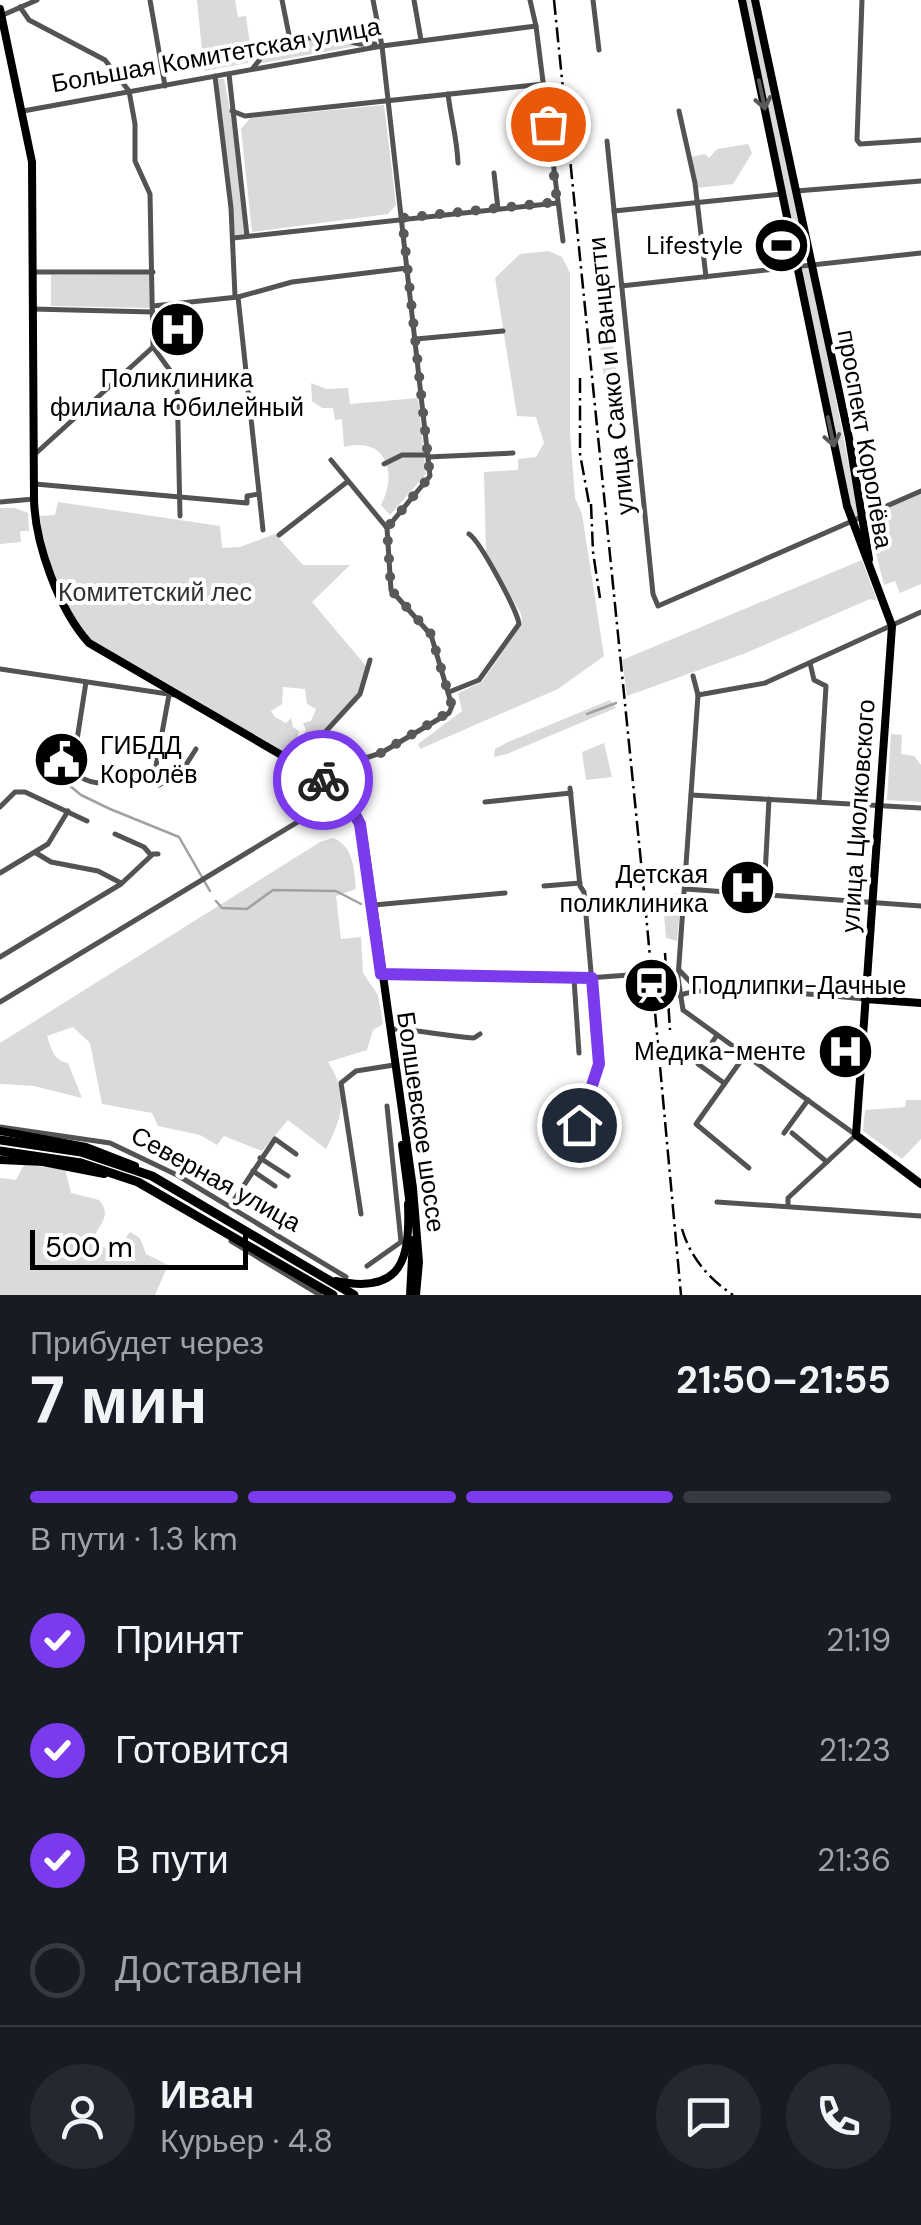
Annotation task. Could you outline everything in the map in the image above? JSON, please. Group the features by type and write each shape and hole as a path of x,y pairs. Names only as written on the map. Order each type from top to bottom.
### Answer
{"highway":[{"path":"0,1133 81,1152 152,1176 354,1295"},
{"path":"0,1156 82,1162 138,1182 333,1295"}],"main road":[{"name":"проспект Королёва","path":"742,0 851,524 862,537"},
{"name":"проспект Королёва","path":"755,0 870,565"},
{"path":"1,12 32,162 36,309 34,500 40,546 82,635 98,649 158,688 344,794"},
{"name":"улица Циолковского","path":"856,1135 892,626 870,565"},
{"name":"Болшевское шоссе","path":"344,794 360,824 416,1218 418,1262 413,1295"},
{"path":"865,999 921,1004"},
{"path":"398,1093 394,1122 408,1195 413,1295"},
{"path":"0,1133 98,1151 152,1176"},
{"path":"856,1135 921,1184"},
{"path":"0,1156 138,1182"},
{"path":"319,1274 367,1290 391,1282 402,1269 408,1248 408,1195"}],"street":[{"path":"1,12 36,0"},
{"path":"150,0 165,86"},
{"path":"282,0 291,45"},
{"path":"373,0 382,46 430,476 387,528"},
{"path":"414,0 421,40"},
{"path":"530,0 563,241"},
{"path":"593,0 599,50"},
{"path":"862,0 860,144 921,140"},
{"path":"20,7 29,20 98,56 128,91 136,124 136,166 150,194 153,347 177,380 180,516"},
{"name":"Большая Комитетская улица","path":"23,111 361,47 536,26"},
{"path":"253,68 261,58 323,36 361,47"},
{"path":"229,74 247,236"},
{"path":"215,76 234,238"},
{"path":"232,111 246,116 544,84"},
{"path":"448,94 457,130 458,163"},
{"path":"679,111 697,202 706,277"},
{"path":"236,129 246,116"},
{"name":"улица Сакко и Ванцетти","path":"608,140 653,594 658,606 851,524"},
{"path":"494,173 498,208"},
{"path":"796,190 921,181"},
{"path":"614,211 782,194"},
{"path":"263,530 230,242 247,236 557,202"},
{"path":"621,286 921,252"},
{"path":"36,309 153,309 236,297 292,282 407,268"},
{"path":"32,272 152,272"},
{"path":"415,340 503,331"},
{"path":"34,455 153,347"},
{"path":"384,464 402,455 513,453"},
{"path":"319,777 328,770 381,753 449,712 452,706 431,634 391,590 387,528 331,460"},
{"path":"279,535 346,482"},
{"path":"34,484 247,503 247,496 259,494"},
{"path":"851,524 921,491"},
{"path":"0,502 34,500"},
{"path":"448,692 480,680 519,624 492,566 476,538 469,534"},
{"path":"698,695 760,684 921,612"},
{"path":"296,764 360,694 370,660"},
{"path":"810,662 814,680 826,686 819,802"},
{"path":"0,669 158,688"},
{"path":"693,676 698,695 680,996 684,1010 856,1135 788,1198 788,1206"},
{"path":"86,682 72,772 104,784 132,773 182,770"},
{"path":"155,771 174,695"},
{"path":"159,785 182,770 196,749"},
{"path":"484,802 570,790 584,892 599,1064 579,1125"},
{"path":"0,806 15,792 25,792 87,821"},
{"path":"0,1002 344,794"},
{"path":"691,795 921,808"},
{"path":"764,895 769,799"},
{"path":"0,873 48,844 68,812"},
{"path":"115,834 144,847 150,857"},
{"path":"36,853 51,862 98,871 121,884"},
{"path":"0,957 121,884 158,854"},
{"path":"544,886 580,883"},
{"path":"686,889 921,906"},
{"path":"372,905 505,893"},
{"path":"381,974 574,979 630,975"},
{"path":"681,975 704,991"},
{"path":"574,979 579,1053"},
{"path":"680,996 690,990 865,999"},
{"path":"388,1029 430,1030 446,1036 474,1038 480,1034"},
{"path":"718,1036 698,1064 724,1083"},
{"path":"744,1054 696,1124 750,1168"},
{"path":"362,1214 341,1083 356,1072 394,1064"},
{"path":"784,1133 808,1100"},
{"path":"367,1266 401,1242 394,1122 387,1106"},
{"name":"Северная улица","path":"0,1133 110,1143 177,1175 346,1277"},
{"path":"792,1133 827,1162"},
{"path":"230,1206 274,1139 296,1154"},
{"path":"98,1151 110,1143"},
{"path":"110,1143 112,1156"},
{"path":"260,1158 288,1176"},
{"path":"253,1171 275,1186"},
{"path":"168,1196 205,1224 320,1295"},
{"path":"717,1202 921,1216"}],"green space":[{"path":"197,0 235,0 238,17 246,16 252,59 204,71"},
{"path":"744,0 753,0 807,259 798,261"},
{"path":"310,39 357,46 257,64 263,60"},
{"path":"218,79 224,79 234,130 245,234 235,235"},
{"path":"384,105 396,205 388,214 252,232 241,129 250,118"},
{"path":"748,144 752,153 733,184 697,188 691,157 705,154 709,158 717,149"},
{"path":"549,251 562,257 570,273 570,432 575,498 582,514 604,656 558,689 420,749 418,744 462,711 458,693 482,682 522,624 521,614 486,553 484,472 518,470 518,459 536,457 544,443 536,417 517,416 495,278 520,254"},
{"path":"807,268 859,516 852,519 800,270"},
{"path":"151,274 151,308 51,306 51,275"},
{"path":"608,292 620,407 607,409 595,294"},
{"path":"311,383 326,389 348,388 350,404 418,398 426,474 390,515 381,505 388,480 385,460 370,447 344,447 342,419 335,420 333,408 322,408 312,401"},
{"path":"921,494 921,584 900,593 895,581 884,585 867,517"},
{"name":"Комитетский лес","path":"58,502 220,526 222,548 240,547 275,534 303,565 350,565 312,602 366,666 358,693 297,759 100,647 68,606 52,569 40,516 55,515","holes":["283,687 305,689 307,704 316,709 311,721 303,723 306,730 302,737 306,743 300,749 295,744 299,731 293,727 291,718 286,723 271,711 282,704"]},
{"path":"0,508 28,513 29,531 20,531 21,542 0,544"},
{"path":"862,560 877,601 870,599 746,653 627,696 622,660"},
{"path":"610,700 616,708 494,757 495,749 508,742"},
{"path":"891,734 902,735 901,754 914,756 921,765 921,802 887,800"},
{"path":"604,743 612,777 586,780 582,752"},
{"path":"333,838 349,853 356,889 336,896 341,939 361,937 363,973 378,995 383,1024 373,1030 367,1050 328,1062 339,1085 341,1106 326,1149 288,1120 262,1151 224,1136 217,1145 200,1135 158,1126 152,1113 102,1104 90,1043 73,1027 47,1036 56,1057 68,1063 82,1098 34,1086 0,1084 0,1043 320,842"},
{"path":"678,893 681,896 677,941 666,938 663,902"},
{"path":"906,1100 921,1100 921,1139 902,1159 863,1131 865,1110 905,1107"},
{"path":"24,1165 65,1169 71,1193 99,1200 105,1214 95,1235 99,1245 115,1252 130,1232 140,1238 146,1254 168,1265 155,1295 0,1295 0,1178 16,1180"}],"waterway":[{"path":"587,714 616,703"},
{"path":"58,776 81,795 179,837 210,891"},
{"path":"216,901 222,908 247,909 273,890 336,891 361,904"}],"railway":[{"path":"554,0 681,1295"},
{"path":"580,378 580,454 589,503"},
{"path":"591,504 600,598"},
{"path":"665,953 670,1030"},
{"path":"682,1229 701,1266 733,1295"}],"way so far":[{"path":"323,780 319,777 324,772 381,753 449,712 452,706 431,634 391,590 387,528 430,478 402,218 557,202 548,124"}],"place":[{"name":"Lifestyle","path":"782,245"},
{"name":"Поликлиника филиала Юбилейный","path":"177,329"},
{"name":"ГИБДД Королёв","path":"61,759"},
{"name":"Детская поликлиника","path":"747,888"},
{"name":"Подлипки-Дачные","path":"652,985"},
{"name":"Медика-менте","path":"845,1051"}],"route":[{"path":"323,780 344,794 360,824 381,974 592,978 599,1064 579,1125"}]}
